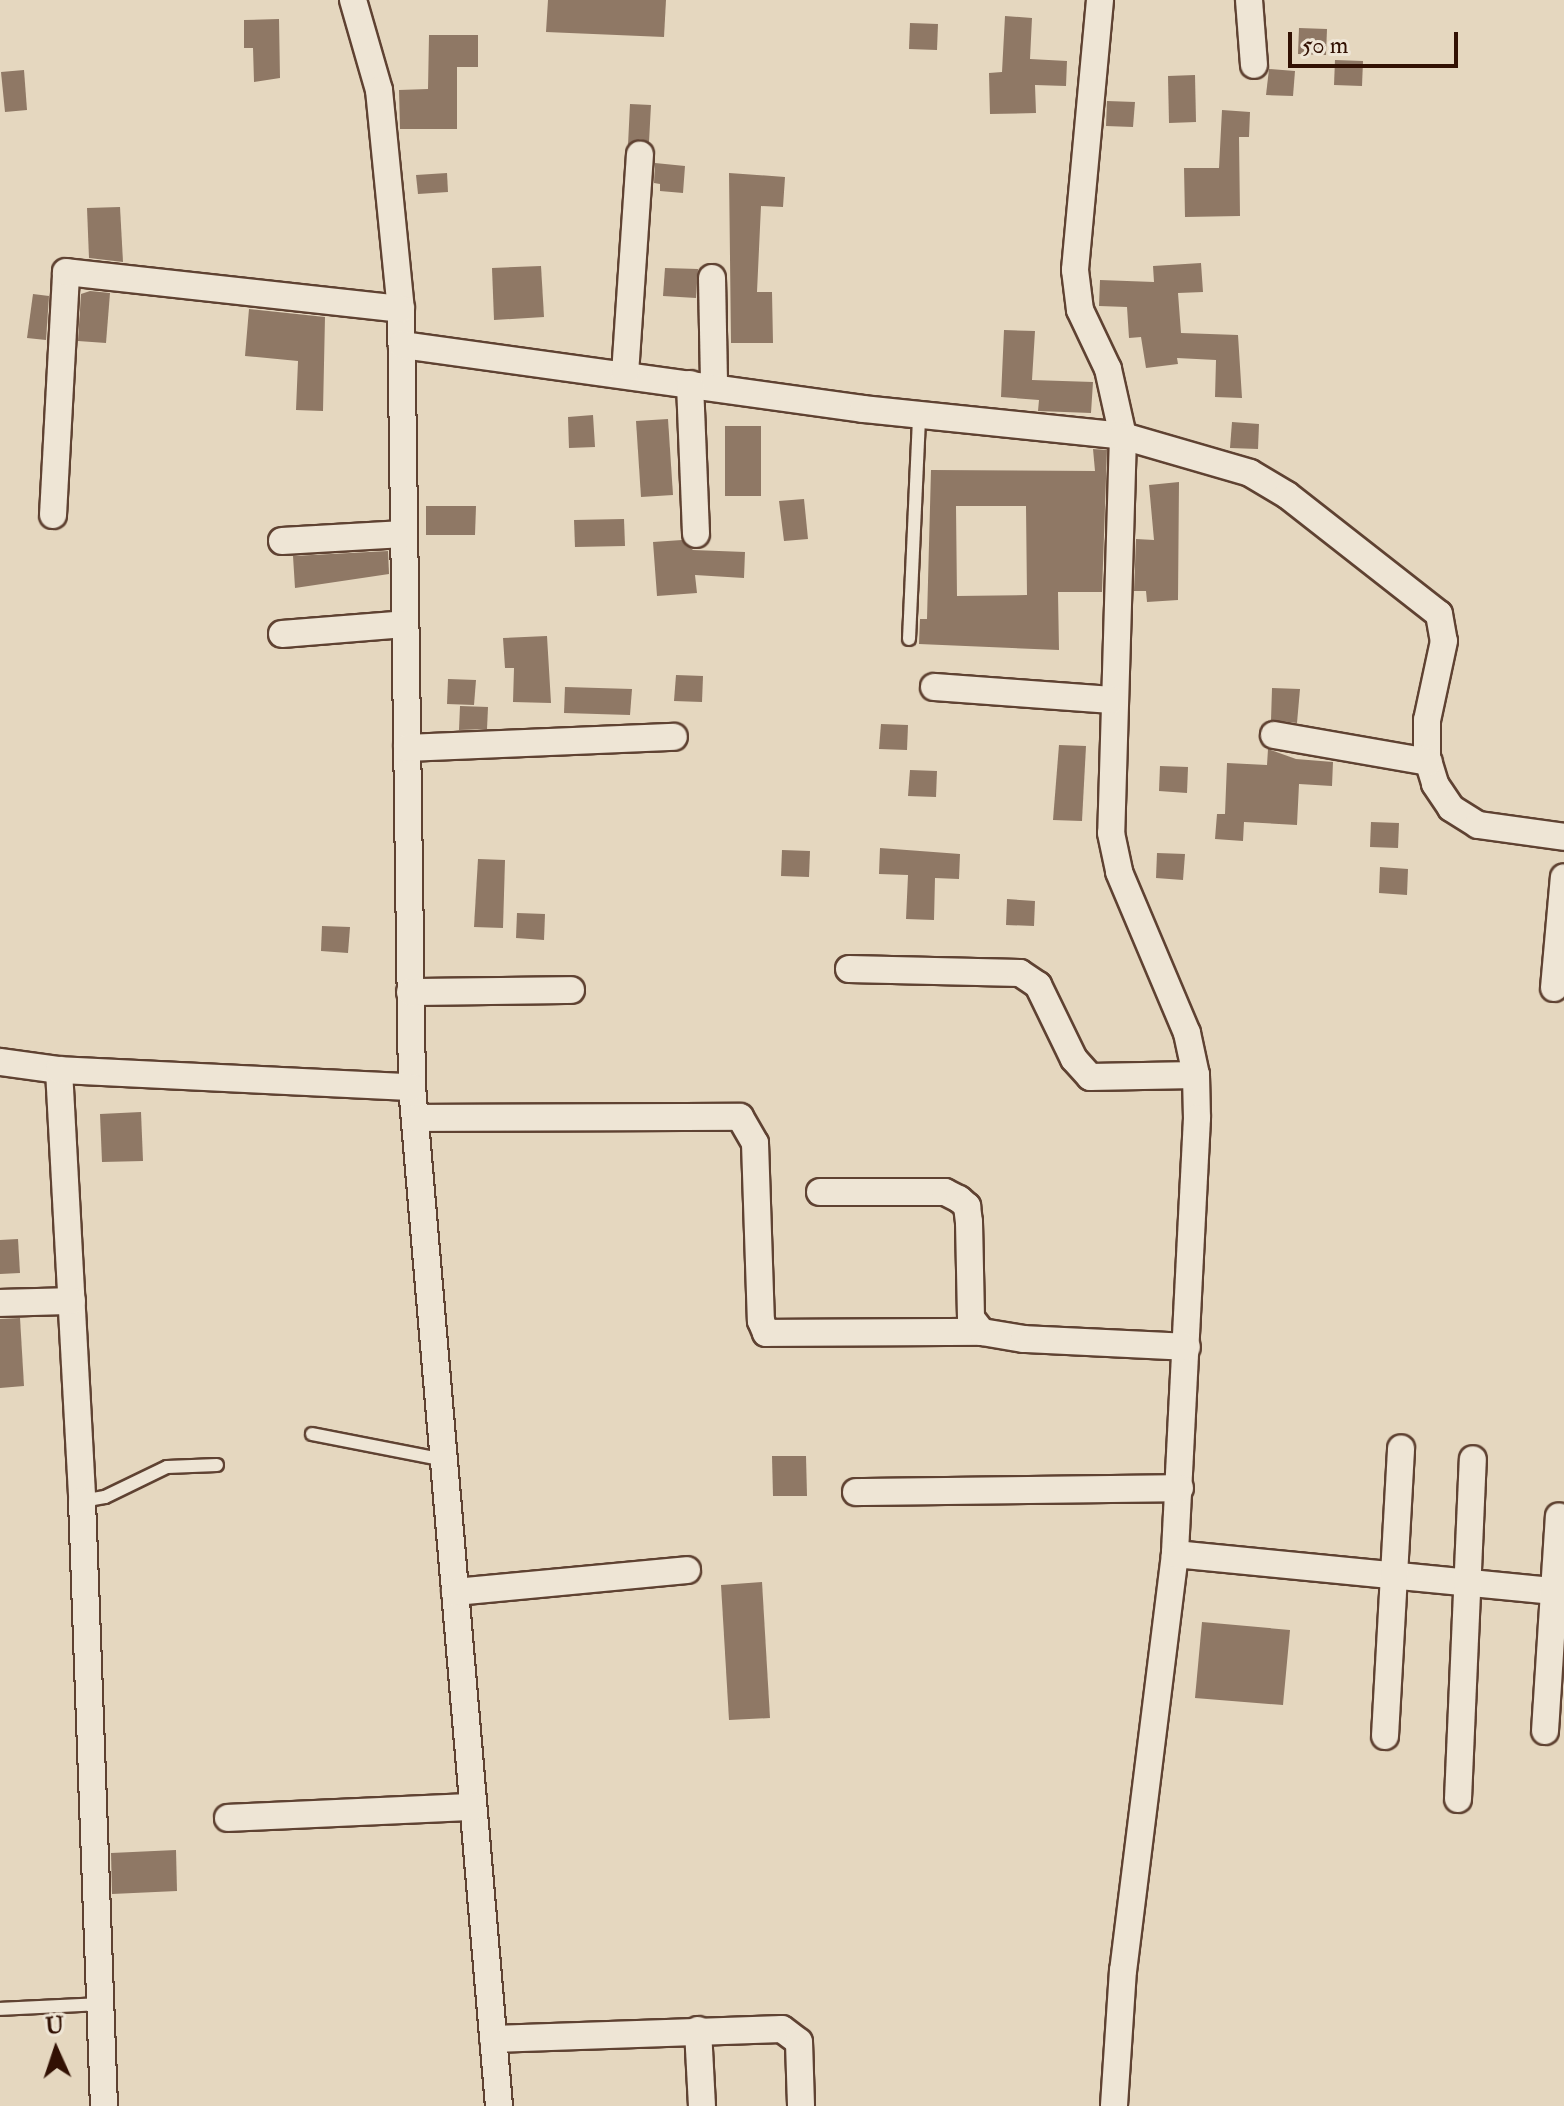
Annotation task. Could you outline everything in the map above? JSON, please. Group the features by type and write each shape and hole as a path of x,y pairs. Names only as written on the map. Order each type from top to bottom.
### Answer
{"street":[{"path":"353,0 379,90 401,309 412,1087 440,1459 455,1592 499,2106"},
{"path":"1100,0 1075,291 1108,369 1123,436 1111,833 1119,872 1187,1033 1196,1075 1187,1347 1175,1554 1123,1970 1114,2106"},
{"path":"1249,0 1254,65"},
{"path":"625,374 640,155"},
{"path":"53,515 66,272 401,309"},
{"path":"696,534 702,386 712,278"},
{"path":"402,345 919,415 1123,436 1250,473 1429,602 1439,614 1444,641 1427,720 1429,762 1435,784 1451,808 1478,825 1564,837"},
{"path":"282,541 404,534"},
{"path":"282,634 405,624"},
{"path":"934,687 1113,700"},
{"path":"1274,735 1429,762"},
{"path":"407,748 674,737"},
{"path":"1554,988 1564,877"},
{"path":"849,969 1020,973 1038,985 1074,1059 1090,1077 1196,1075"},
{"path":"410,992 571,990"},
{"path":"0,1062 59,1070 412,1087"},
{"path":"59,1070 82,1501 104,2106"},
{"path":"415,1118 740,1117 755,1143 761,1321 766,1333 982,1332 1024,1339 1187,1347"},
{"path":"820,1192 945,1192 959,1199 967,1206 969,1222 971,1318 982,1332"},
{"path":"0,1303 72,1301"},
{"path":"1385,1736 1401,1448"},
{"path":"1458,1799 1473,1459"},
{"path":"856,1492 1180,1488"},
{"path":"1545,1731 1560,1592 1559,1516"},
{"path":"1175,1554 1560,1592"},
{"path":"455,1592 687,1570"},
{"path":"228,1818 473,1807"},
{"path":"493,2039 762,2028 793,2033 799,2042 801,2106"},
{"path":"698,2030 702,2106"}],"lane":[{"path":"909,639 919,415"},
{"path":"312,1434 440,1459"},
{"path":"82,1501 105,1497 167,1467 217,1465"},
{"path":"0,2009 101,2004"}],"building":[{"path":"548,0 666,0 664,37 546,32"},
{"path":"1005,16 1032,18 1030,59 1067,61 1066,86 1035,85 1036,113 990,114 989,73 1002,72"},
{"path":"279,19 280,78 254,82 253,48 244,48 244,20"},
{"path":"910,23 938,24 937,50 909,49"},
{"path":"1299,28 1327,29 1326,55 1298,54"},
{"path":"429,35 478,35 478,67 457,67 457,129 400,129 399,90 428,89"},
{"path":"1335,60 1363,61 1362,86 1334,85"},
{"path":"1269,69 1295,71 1293,96 1266,95"},
{"path":"24,70 27,110 5,112 1,72"},
{"path":"1195,75 1196,122 1169,123 1168,76"},
{"path":"1107,101 1135,102 1133,127 1106,126"},
{"path":"630,104 651,105 649,142 640,139 628,145"},
{"path":"1222,110 1250,112 1249,137 1239,137 1240,216 1185,217 1184,168 1219,168"},
{"path":"655,163 685,166 683,193 660,191 660,184 654,183"},
{"path":"447,173 448,192 418,194 416,175"},
{"path":"729,173 785,177 783,207 761,206 757,292 772,292 773,343 731,343"},
{"path":"120,207 123,262 89,258 87,208"},
{"path":"1201,263 1203,292 1178,293 1181,333 1238,335 1242,398 1215,397 1216,360 1177,358 1178,364 1146,368 1141,337 1129,338 1127,307 1099,306 1100,280 1154,282 1153,266"},
{"path":"541,266 544,317 494,320 492,268"},
{"path":"665,268 698,269 696,298 663,296"},
{"path":"90,291 110,293 106,343 78,341 81,294"},
{"path":"33,294 49,296 46,340 27,338"},
{"path":"249,309 325,317 323,411 296,410 298,361 245,356"},
{"path":"1004,330 1035,331 1032,380 1093,382 1091,413 1038,411 1039,400 1001,397"},
{"path":"593,415 595,447 569,448 568,417"},
{"path":"668,419 673,495 641,497 636,421"},
{"path":"1232,422 1259,424 1258,449 1230,448"},
{"path":"725,426 761,426 761,496 725,496"},
{"path":"1093,449 1107,450 1102,592 1058,592 1059,650 919,644 920,619 927,619 931,470 1095,471","holes":["956,506 1026,506 1027,595 957,596"]},
{"path":"1179,482 1178,600 1147,602 1146,591 1134,591 1136,539 1154,540 1149,485"},
{"path":"804,499 808,539 784,541 779,501"},
{"path":"426,506 476,506 475,535 426,535"},
{"path":"624,519 625,546 575,547 574,520"},
{"path":"682,540 693,550 745,552 744,578 695,575 697,593 657,596 653,542"},
{"path":"388,551 389,574 295,588 293,556"},
{"path":"547,636 551,703 513,702 514,668 505,668 503,638"},
{"path":"676,675 703,676 702,702 674,701"},
{"path":"448,679 476,680 474,705 447,704"},
{"path":"565,687 632,689 630,715 564,713"},
{"path":"1272,688 1300,689 1297,723 1271,720"},
{"path":"460,706 488,707 487,729 459,730"},
{"path":"881,724 908,725 907,750 879,749"},
{"path":"1059,745 1086,746 1082,821 1053,820"},
{"path":"1268,749 1296,759 1333,762 1332,786 1299,784 1297,825 1244,822 1243,841 1215,839 1217,814 1225,814 1227,763 1267,765"},
{"path":"1160,766 1188,767 1187,793 1159,791"},
{"path":"910,770 937,771 936,797 908,796"},
{"path":"1371,822 1399,823 1398,848 1370,847"},
{"path":"880,848 960,854 959,879 935,878 934,920 906,919 908,875 879,874"},
{"path":"782,850 810,851 809,877 781,876"},
{"path":"1157,853 1185,854 1183,880 1156,878"},
{"path":"478,859 505,860 503,928 474,927"},
{"path":"1380,867 1408,869 1407,895 1379,893"},
{"path":"1007,899 1035,901 1034,926 1006,925"},
{"path":"517,913 545,914 544,940 516,938"},
{"path":"322,926 350,927 348,953 321,951"},
{"path":"141,1112 143,1161 102,1162 100,1114"},
{"path":"18,1239 20,1273 0,1274 0,1240"},
{"path":"20,1318 24,1386 0,1388 0,1319"},
{"path":"772,1456 806,1456 807,1496 773,1496"},
{"path":"762,1582 770,1718 729,1720 721,1585"},
{"path":"1202,1622 1290,1630 1283,1705 1195,1698"},
{"path":"176,1850 177,1891 112,1894 111,1853"}]}
